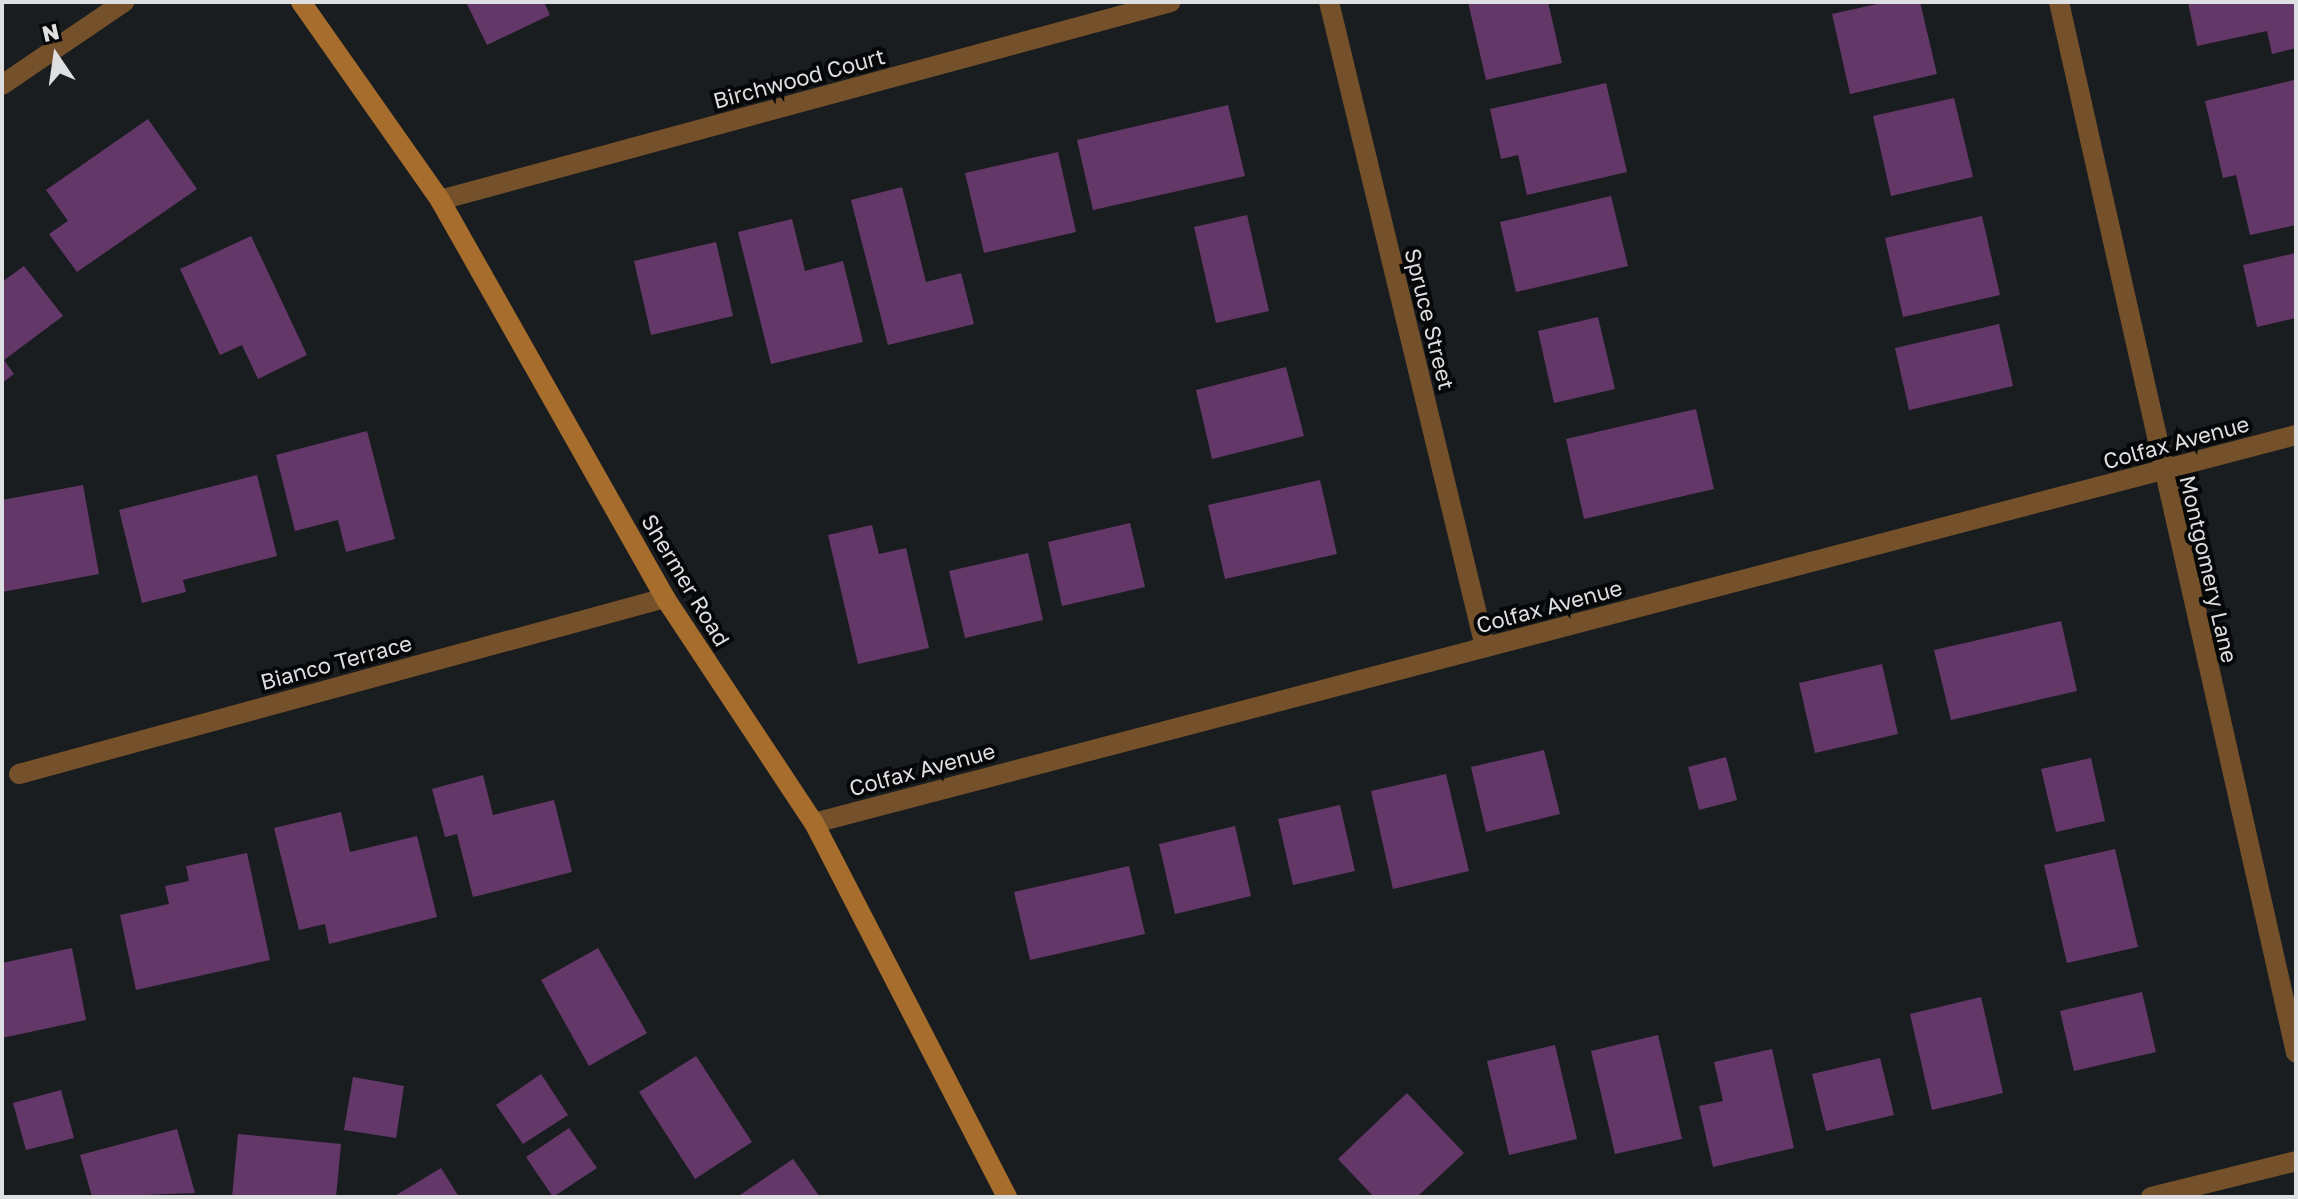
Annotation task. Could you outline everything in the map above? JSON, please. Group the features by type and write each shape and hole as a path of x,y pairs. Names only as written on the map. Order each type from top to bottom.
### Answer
{"main road":[{"name":"Shermer Road","path":"301,2 440,200 665,598 814,823 1007,1197"}],"street":[{"path":"2,85 124,2"},
{"name":"Birchwood Court","path":"440,200 1171,2"},
{"name":"Spruce Street","path":"1329,2 1485,647"},
{"name":"Montgomery Lane","path":"2059,2 2162,470 2296,1053"},
{"name":"Colfax Avenue","path":"814,823 2296,435"},
{"name":"Bianco Terrace","path":"19,774 665,598"},
{"path":"2151,1197 2296,1161"}],"building":[{"path":"466,2 544,2 550,15 487,45"},
{"path":"1468,2 1548,2 1562,63 1486,80"},
{"path":"1886,2 1920,2 1937,74 1850,94 1832,14"},
{"path":"2188,2 2296,2 2296,48 2272,54 2267,31 2197,46"},
{"path":"2294,80 2296,225 2250,235 2236,175 2223,178 2205,101"},
{"path":"1606,83 1627,172 1527,195 1518,155 1501,159 1490,109"},
{"path":"1954,98 1973,177 1891,196 1873,116"},
{"path":"1228,105 1245,176 1093,210 1077,140"},
{"path":"148,119 197,189 77,272 49,234 68,221 46,190"},
{"path":"1058,152 1076,232 984,253 965,173"},
{"path":"902,187 926,282 961,273 974,324 888,345 851,200"},
{"path":"1611,196 1628,266 1516,292 1500,222"},
{"path":"1247,215 1269,311 1216,323 1194,227"},
{"path":"1982,216 2000,295 1903,317 1885,238"},
{"path":"792,219 805,271 843,261 863,342 771,364 738,232"},
{"path":"251,236 307,355 258,379 242,345 220,355 180,269"},
{"path":"716,242 733,316 651,335 634,261"},
{"path":"2296,253 2296,318 2257,327 2243,265"},
{"path":"24,266 63,316 4,360 14,374 2,383 2,282"},
{"path":"1598,317 1615,389 1554,403 1538,331"},
{"path":"1999,324 2013,386 1909,410 1895,348"},
{"path":"1286,367 1304,436 1212,459 1196,390"},
{"path":"1696,409 1714,489 1584,519 1566,439"},
{"path":"367,431 395,539 346,552 338,520 295,531 276,455"},
{"path":"257,475 277,556 183,580 186,592 142,603 119,510"},
{"path":"1320,480 1337,554 1225,579 1208,505"},
{"path":"83,485 99,574 2,592 2,500"},
{"path":"1130,523 1145,587 1062,606 1048,542"},
{"path":"872,525 879,554 906,548 929,648 858,664 828,535"},
{"path":"1028,553 1043,620 965,638 949,571"},
{"path":"2061,621 2077,691 1951,720 1934,650"},
{"path":"1882,664 1898,734 1815,753 1799,683"},
{"path":"1544,750 1560,814 1486,832 1471,767"},
{"path":"1726,757 1737,800 1699,810 1688,767"},
{"path":"2091,758 2105,821 2056,832 2041,769"},
{"path":"1446,774 1469,871 1393,889 1371,791"},
{"path":"483,775 493,815 554,800 572,872 473,897 457,834 445,837 432,789"},
{"path":"1340,805 1355,871 1293,885 1278,819"},
{"path":"341,812 350,852 417,836 437,917 329,944 325,924 299,930 274,828"},
{"path":"1235,826 1251,896 1175,914 1159,844"},
{"path":"2115,849 2138,947 2067,963 2044,865"},
{"path":"247,853 270,960 136,990 120,915 169,904 165,886 189,881 186,866"},
{"path":"1129,866 1145,934 1030,960 1014,892"},
{"path":"72,948 86,1020 2,1038 2,963"},
{"path":"598,948 647,1033 589,1066 541,980"},
{"path":"2142,992 2156,1052 2074,1071 2060,1011"},
{"path":"1981,997 2003,1093 1932,1110 1910,1014"},
{"path":"1658,1035 1682,1139 1615,1154 1591,1051"},
{"path":"1555,1045 1577,1139 1509,1155 1487,1061"},
{"path":"1772,1049 1794,1148 1713,1167 1699,1106 1723,1101 1714,1062"},
{"path":"696,1056 752,1142 695,1179 639,1092"},
{"path":"1880,1058 1894,1115 1826,1131 1812,1074"},
{"path":"541,1074 568,1115 523,1144 496,1105"},
{"path":"353,1077 404,1086 396,1138 344,1130"},
{"path":"61,1090 74,1138 26,1150 13,1103"},
{"path":"1407,1093 1464,1153 1417,1197 1374,1197 1338,1159"},
{"path":"569,1128 597,1168 553,1197 526,1157"},
{"path":"177,1129 195,1193 92,1197 80,1155"},
{"path":"238,1134 341,1144 336,1197 232,1197"},
{"path":"793,1159 820,1197 737,1197"},
{"path":"441,1168 459,1197 393,1197"}]}
